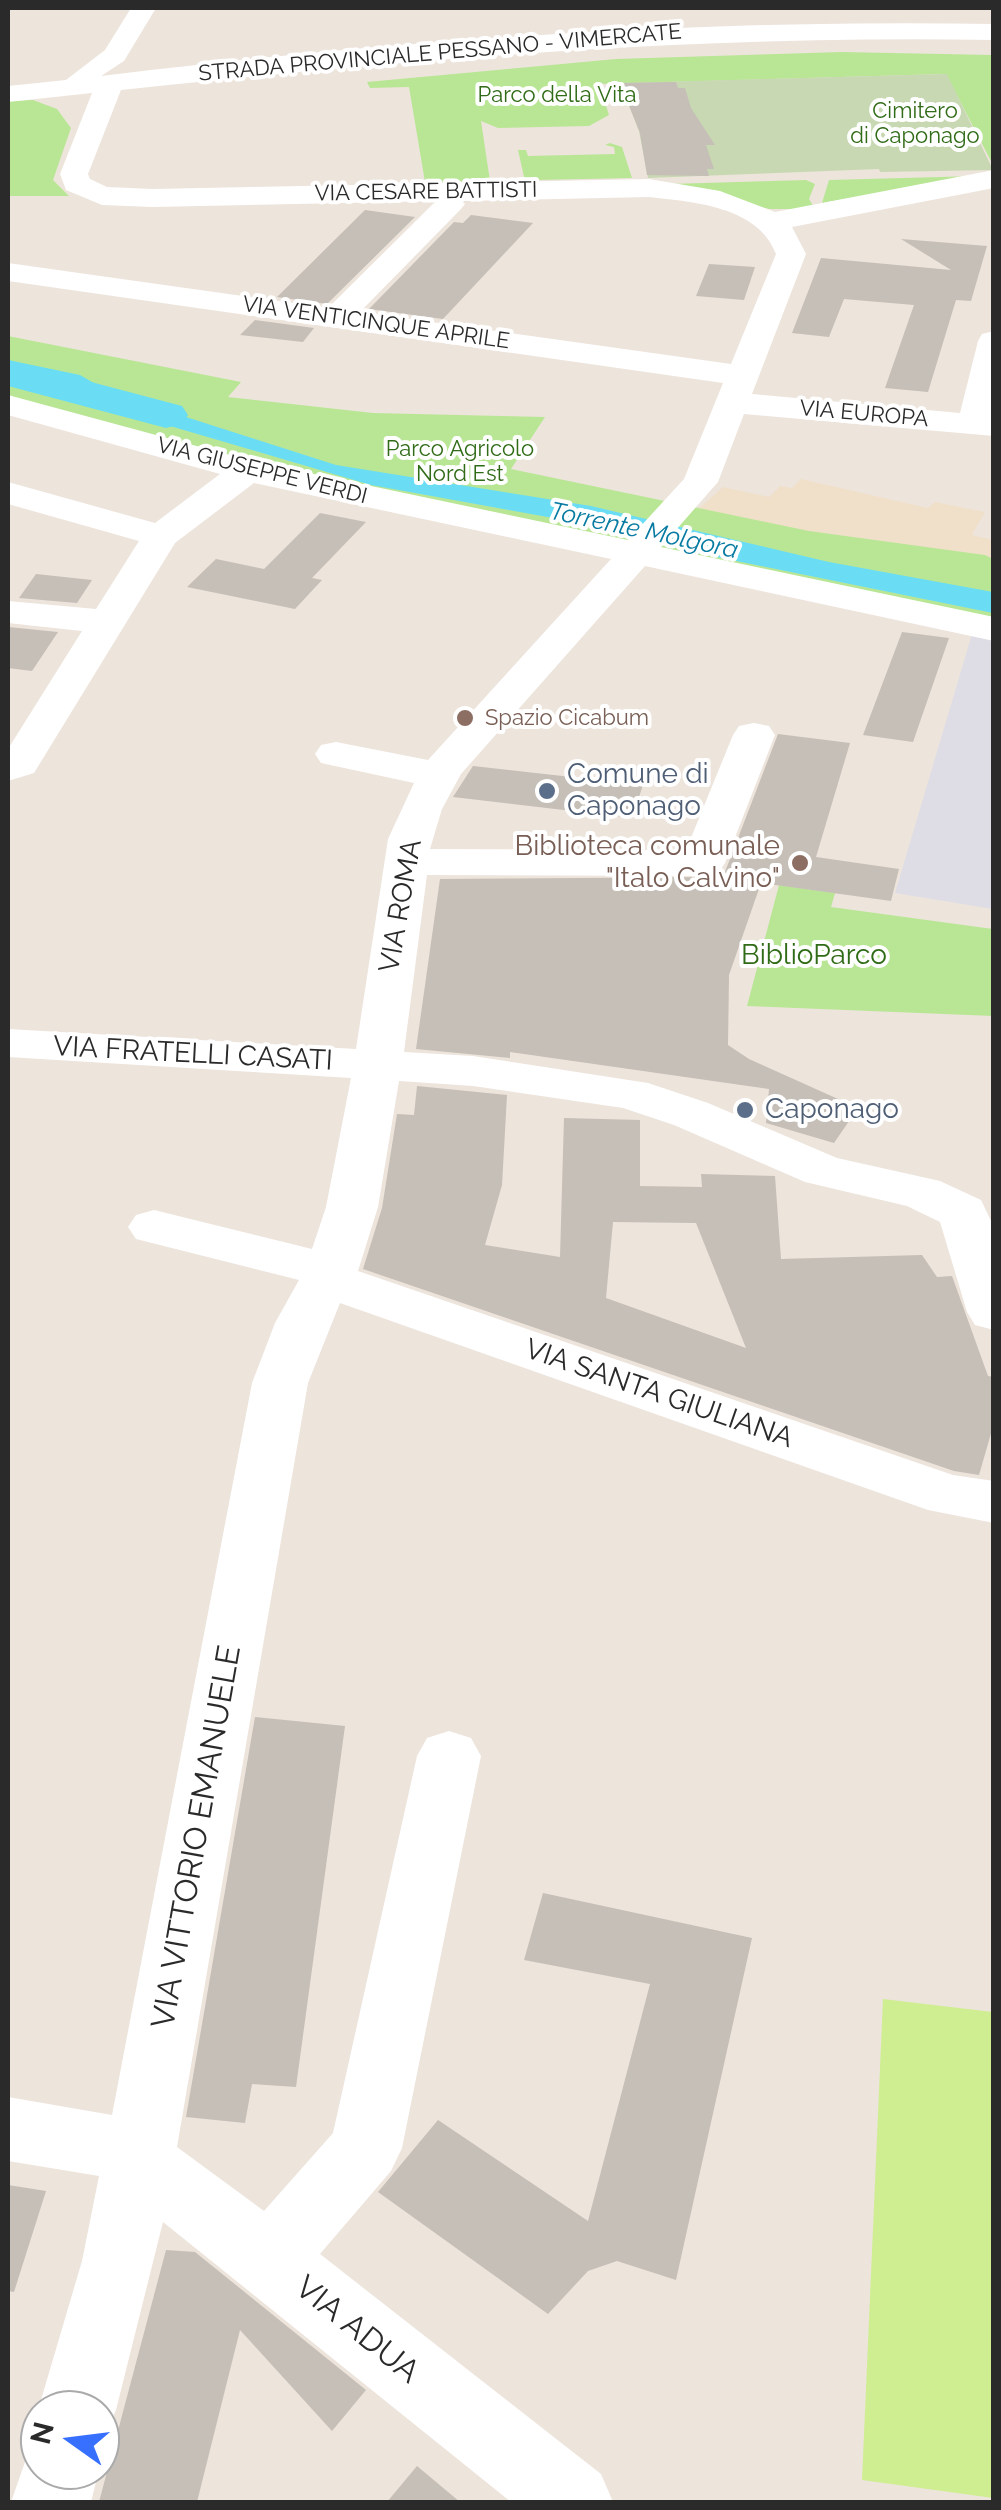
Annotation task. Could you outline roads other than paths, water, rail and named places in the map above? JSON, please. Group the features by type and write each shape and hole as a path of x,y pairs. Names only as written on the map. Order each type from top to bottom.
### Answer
{"street":[{"path":"89,135 64,88 115,55 143,8"},
{"name":"STRADA PROVINCIALE PESSANO - VIMERCATE","path":"8,94 472,46 636,34 807,29 994,32"},
{"path":"115,55 120,82"},
{"name":"VIA CESARE BATTISTI","path":"120,82 89,135 74,180 82,189 102,196 649,188 702,194 740,206 769,222"},
{"path":"769,222 827,213 940,186 994,179"},
{"path":"337,317 450,204"},
{"name":"VIA ROMA","path":"329,1275 352,1207 378,1064 407,862 420,809 438,776 700,482 786,269 789,245 769,222"},
{"name":"VIA VENTICINQUE APRILE","path":"8,272 337,317 739,389"},
{"path":"984,425 994,340"},
{"name":"VIA EUROPA","path":"739,389 984,425"},
{"name":"VIA GIUSEPPE VERDI","path":"8,404 247,471 640,550 994,629"},
{"path":"8,769 18,764 161,536 247,471"},
{"path":"8,493 161,536"},
{"path":"8,612 109,622"},
{"path":"407,862 703,863 754,735"},
{"path":"336,754 438,776"},
{"name":"VIA FRATELLI CASATI","path":"8,1044 378,1064 524,1077 631,1094 691,1114 823,1171 922,1193 978,1199"},
{"path":"978,1199 994,1312"},
{"name":"VIA SANTA GIULIANA","path":"154,1227 329,1275 948,1495 994,1502"},
{"name":"VIA VITTORIO EMANUELE","path":"83,2390 119,2261 139,2160 280,1384 302,1323 329,1275"},
{"path":"270,2260 366,2148 450,1756"},
{"name":"VIA ADUA","path":"8,2129 111,2146 139,2160 574,2502"}],"water":[{"name":"Torrente Molgora","path":"8,360 80,375 111,393 336,465 591,506 829,562 993,592 993,613 687,551 597,526 371,485 102,406 82,391 8,370"}],"waterway":[{"name":"Torrente Molgora","path":"8,373 166,415"}],"place":[{"name":"Spazio Cicabum","path":"465,718"},
{"name":"Comune di Caponago","path":"547,791"},
{"name":"Biblioteca comunale \"Italo Calvino\"","path":"800,863"},
{"name":"Caponago","path":"745,1110"}],"park label":[{"name":"Parco della Vita","path":"557,95"},
{"name":"Cimitero di Caponago","path":"915,124"},
{"name":"Parco Agricolo Nord Est","path":"460,462"},
{"name":"BiblioParco","path":"814,956"}]}
